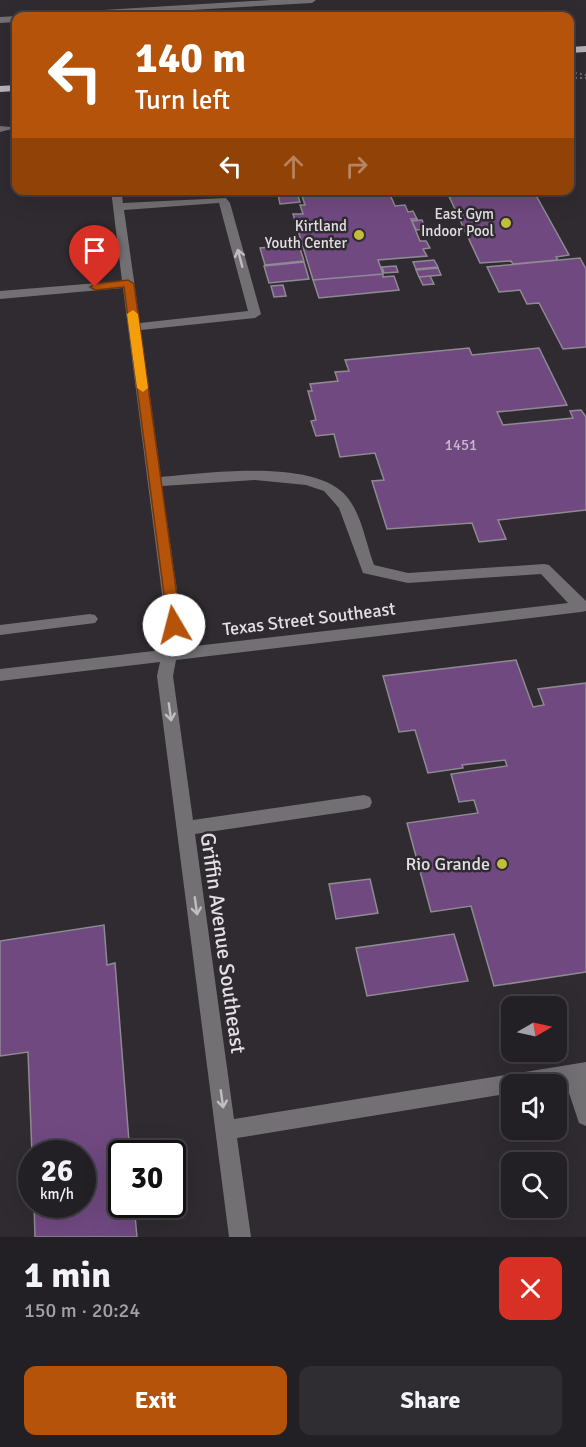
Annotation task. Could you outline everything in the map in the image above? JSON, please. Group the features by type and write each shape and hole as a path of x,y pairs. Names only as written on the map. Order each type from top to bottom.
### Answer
{"street":[{"path":"118,12 312,0"},
{"name":"Griffin Avenue Southeast","path":"117,195 174,625 165,676 240,1237"},
{"path":"118,207 218,200 225,203 255,314 134,327"},
{"path":"0,295 128,284"},
{"path":"155,483 213,477 290,477 321,484 341,499 369,569 408,578 544,569 584,606"},
{"name":"Texas Street Southeast","path":"0,675 584,606"},
{"path":"0,630 90,619"},
{"path":"185,828 364,802"},
{"path":"226,1130 579,1072 586,1116"}],"building":[{"path":"278,195 298,195 300,202 280,204"},
{"name":"Kirtland Youth Center","path":"302,195 390,195 395,206 405,205 408,212 413,211 417,219 411,219 420,241 426,241 430,248 423,249 427,256 378,260 383,274 313,280 293,214 303,214 300,205 305,205"},
{"name":"East Gym Indoor Pool","path":"448,195 536,195 569,255 556,257 558,260 513,264 511,261 480,263"},
{"path":"422,220 426,229 416,230 412,221"},
{"path":"299,245 304,261 265,265 260,248"},
{"path":"580,258 586,269 586,347 563,349 539,303 527,304 520,290 499,292 487,267"},
{"path":"434,260 438,267 416,269 413,262"},
{"path":"304,262 309,279 269,283 264,266"},
{"path":"396,266 398,272 384,273 382,267"},
{"path":"438,268 441,275 419,277 416,270"},
{"path":"383,274 383,277 394,276 399,290 319,298 313,280"},
{"path":"430,276 434,284 423,285 419,277"},
{"path":"283,285 286,296 274,297 271,286"},
{"path":"469,348 472,355 539,348 567,405 497,412 503,425 573,418 570,411 581,410 586,417 586,510 498,520 506,539 479,542 472,523 387,529 372,481 384,480 375,453 340,457 334,434 316,436 311,421 316,420 308,391 312,391 310,384 338,381 335,372 349,371 345,360"},
{"name":"Rio Grande","path":"516,660 533,707 544,705 538,689 586,683 586,972 494,986 471,906 431,912 407,823 478,813 474,800 459,802 451,774 507,766 505,760 462,765 463,768 428,773 415,730 399,732 383,676"},
{"path":"370,879 378,913 336,919 329,884"},
{"path":"104,925 107,965 115,963 129,1140 108,1140 108,1218 135,1218 137,1237 35,1237 34,1218 96,1218 96,1140 31,1140 28,1052 0,1056 0,941"},
{"path":"454,934 468,981 367,996 356,948"}],"slow traffic":[{"path":"133,314 143,388"}],"place":[{"name":"East Gym Indoor Pool","path":"506,223"},
{"name":"Kirtland Youth Center","path":"359,235"},
{"name":"Rio Grande","path":"502,864"}],"route":[{"path":"95,287 128,284 174,625"}]}
